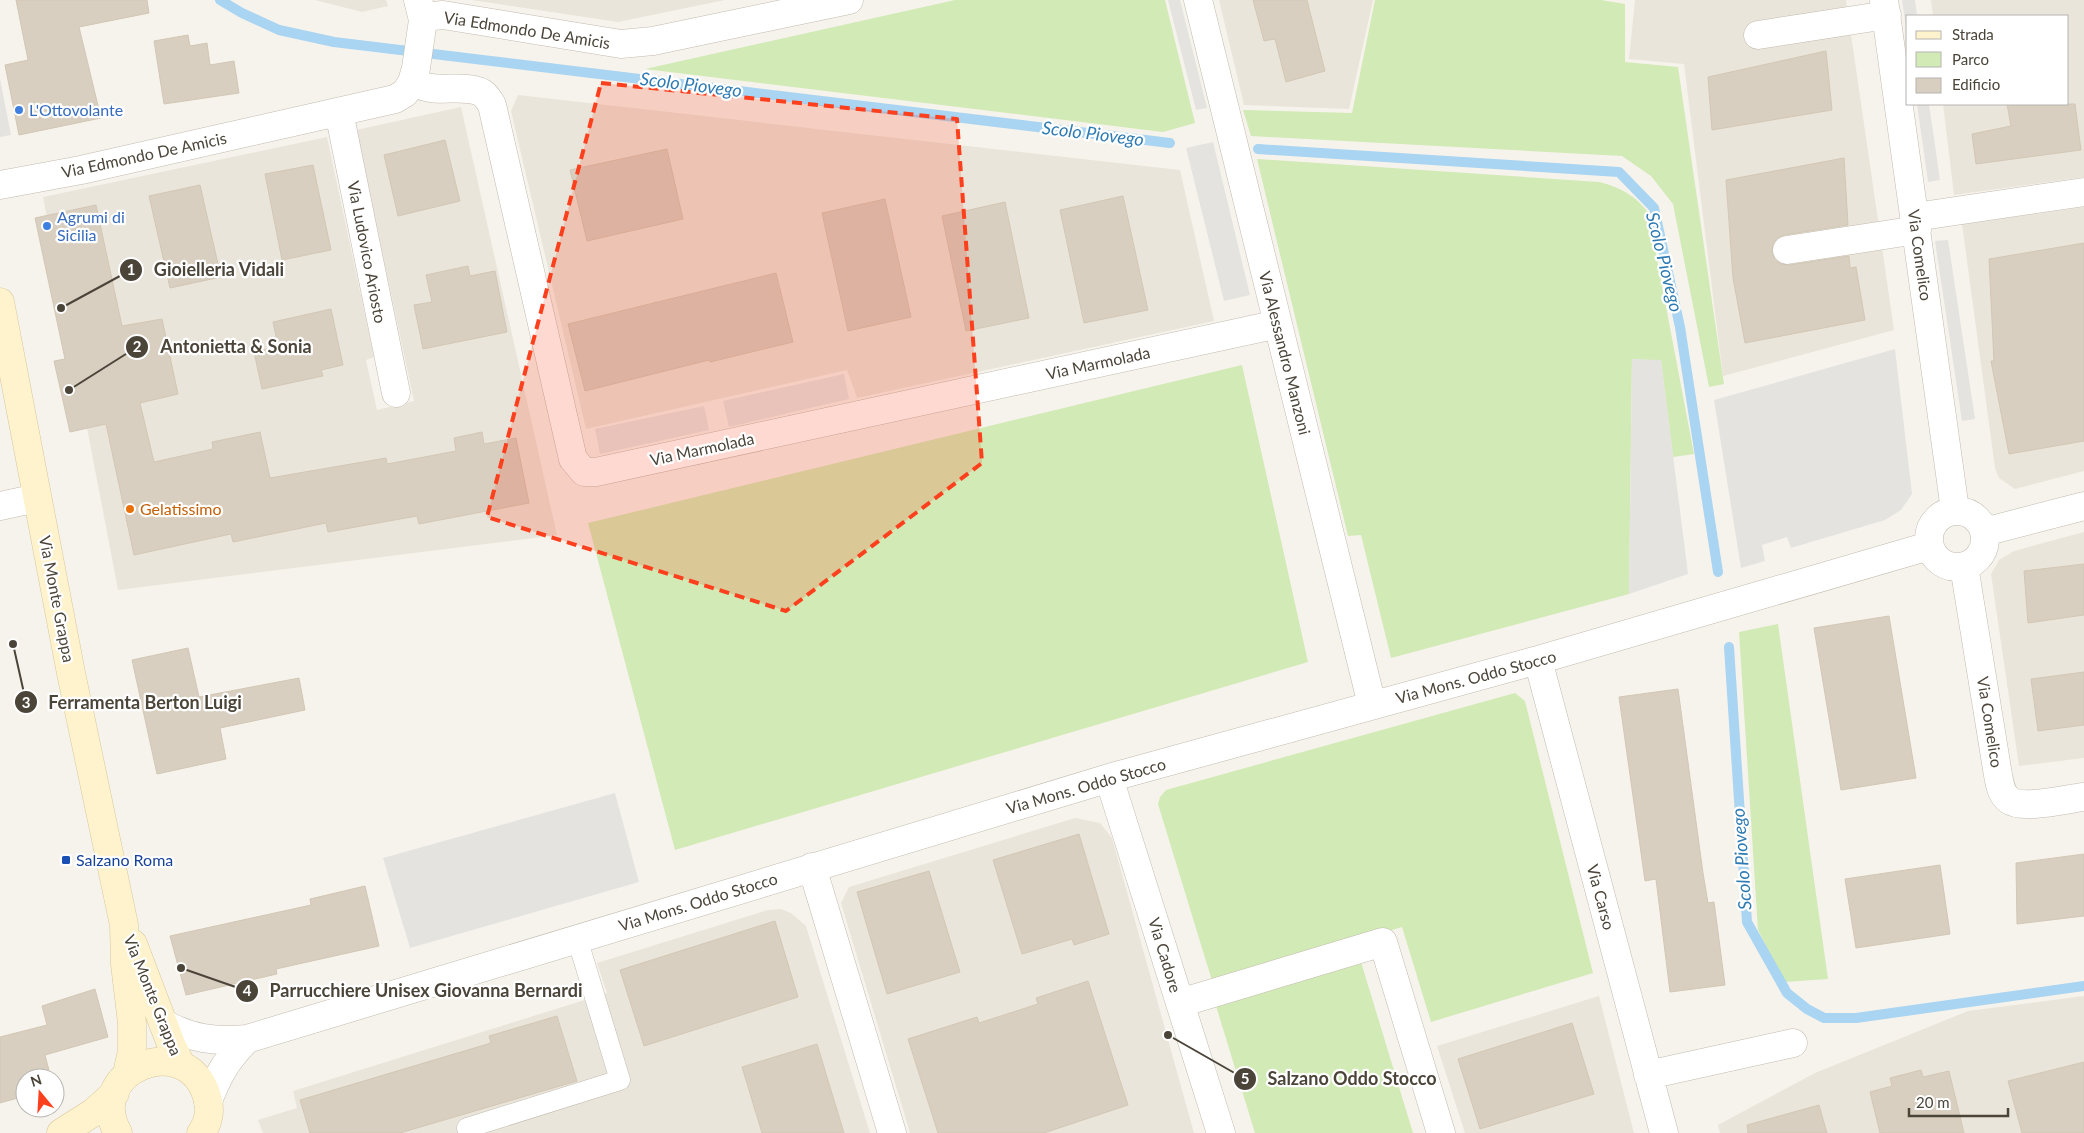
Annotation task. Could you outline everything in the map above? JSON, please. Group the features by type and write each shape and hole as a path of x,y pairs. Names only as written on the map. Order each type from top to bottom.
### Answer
{"street":[{"name":"Via Edmondo De Amicis","path":"0,185 81,170 395,99 405,93 414,75 421,19 433,16 443,15 621,44 652,41 799,6 849,0"},
{"name":"Via Alessandro Manzoni","path":"1198,0 1372,705"},
{"path":"1758,35 1886,7"},
{"name":"Via Comelico","path":"1886,7 1955,510"},
{"name":"Via Marmolada","path":"414,75 430,88 479,91 486,96 492,105 572,459 584,472 596,472 1278,324"},
{"name":"Via Ludovico Ariosto","path":"339,112 396,393"},
{"path":"1787,250 1916,223 2084,192"},
{"name":"Via Monte Grappa","path":"0,302 71,673 124,925 125,964 132,1023 132,1051 112,1104 112,1116 118,1133"},
{"path":"0,506 38,498"},
{"path":"1984,532 2084,506"},
{"path":"1955,510 1974,516 1981,523 1984,532 1983,550 1979,557 1964,566 1955,567 1939,561 1929,546 1928,538 1934,522 1940,516 1955,510"},
{"name":"Via Mons. Oddo Stocco","path":"162,1023 179,1032 220,1041 247,1039 1109,778 1538,660 1929,546"},
{"name":"Via Comelico","path":"1964,566 2002,793 2010,800 2021,805 2084,797"},
{"name":"Via Carso","path":"1538,660 1664,1133"},
{"name":"Via Cadore","path":"1109,778 1221,1133"},
{"path":"812,867 892,1133"},
{"name":"Via Monte Grappa","path":"124,925 139,958 162,1023 183,1066"},
{"path":"1180,1002 1384,942 1441,1133"},
{"name":"Via Mons. Oddo Stocco","path":"208,1101 228,1058 247,1039"},
{"path":"183,1066 197,1060 220,1041"},
{"path":"1648,1075 1793,1043"},
{"path":"61,1133 94,1112 136,1067 153,1062 170,1062 183,1066 200,1081 208,1101 208,1120 203,1132"}],"lane":[{"path":"467,1128 620,1080 577,938"}],"highlighted area":[{"path":"601,83 957,119 982,463 786,611 487,517"}],"shaded area":[{"path":"315,0 386,0 388,6 362,12"},
{"path":"472,0 725,0 618,22"},
{"path":"1168,0 1180,0 1207,108 1196,110"},
{"path":"1219,0 1373,0 1349,109 1244,105"},
{"path":"1635,0 1846,0 1894,330 1723,376 1684,64 1629,59"},
{"path":"1902,0 1915,0 1917,15 1906,15 1906,27"},
{"path":"1931,0 2084,0 2084,177 1954,195 1943,105 2069,105 2069,15 1933,15"},
{"path":"0,79 11,135 0,137"},
{"path":"518,95 1180,170 1214,321 857,398 847,370 586,429 511,111"},
{"path":"1917,105 1929,105 1940,180 1928,182"},
{"path":"461,107 557,535 118,590 43,197 327,137 374,357 366,360 377,410 414,401 356,130"},
{"path":"1213,142 1250,295 1224,301 1186,148"},
{"path":"2084,207 2084,471 2015,489 1999,478 1995,468 1962,224"},
{"path":"1948,240 1975,419 1962,421 1935,241"},
{"path":"1895,349 1912,494 1901,510 1885,520 1791,548 1787,537 1762,545 1765,561 1741,568 1714,400"},
{"path":"1632,359 1661,360 1688,574 1629,594"},
{"path":"844,374 849,399 729,427 723,401"},
{"path":"704,406 709,430 600,454 595,429"},
{"path":"2084,532 2084,758 2019,766 1991,574 1999,560 2014,551"},
{"path":"615,793 639,882 410,948 383,858"},
{"path":"1075,818 1100,823 1112,838 1194,1133 910,1133 841,903 849,887"},
{"path":"781,909 791,913 806,926 870,1133 263,1133 258,1120 297,1108 293,1091 607,993 597,963 768,910"},
{"path":"1599,996 1634,1133 1465,1133 1437,1046"},
{"path":"2084,996 2084,1133 1720,1133 1718,1125 1815,1073 1968,1011"}],"green space":[{"path":"955,0 1165,0 1195,123 1163,132 645,69"},
{"path":"1375,0 1601,0 1625,4 1625,62 1678,67 1724,384 1709,387 1673,204 1651,176 1622,156 1251,136 1243,110 1352,113"},
{"path":"1257,159 1599,182 1626,192 1648,212 1694,454 1673,457 1661,361 1632,359 1629,594 1391,658 1361,535 1348,536"},
{"path":"1242,365 1308,662 675,850 588,523"},
{"path":"1778,624 1828,979 1784,982 1758,930 1739,632"},
{"path":"1515,693 1525,701 1593,973 1431,1022 1402,927 1213,984 1158,804 1160,797 1166,790"},
{"path":"1361,962 1413,1133 1255,1133 1216,1006"}],"building":[{"path":"16,0 147,0 149,13 79,27 101,118 19,135 5,65 28,60"},
{"path":"1253,0 1307,0 1325,71 1286,82 1275,39 1264,41"},
{"path":"188,35 190,46 207,43 210,65 234,61 239,93 164,104 154,41"},
{"path":"1826,51 1832,110 1712,130 1708,77"},
{"path":"2075,104 2081,150 1976,164 1972,134 2011,126 2007,105"},
{"path":"445,140 460,201 398,216 384,155"},
{"path":"667,149 683,219 587,241 570,170"},
{"path":"1844,158 1848,225 1784,235 1777,238 1773,244 1772,252 1775,260 1781,264 1789,265 1849,256 1850,268 1856,267 1865,320 1745,343 1733,278 1726,180"},
{"path":"313,165 331,250 282,260 265,174"},
{"path":"200,185 221,277 170,288 149,196"},
{"path":"1123,196 1148,310 1084,323 1060,210"},
{"path":"885,199 911,317 848,331 822,213"},
{"path":"1005,202 1029,318 966,331 942,216"},
{"path":"96,205 122,326 162,319 178,394 140,403 154,462 213,449 212,442 260,432 270,478 386,458 387,464 456,451 454,438 482,432 484,444 516,438 529,503 419,524 417,516 328,532 326,523 233,542 231,534 134,555 106,424 70,432 54,361 65,359 35,218"},
{"path":"2084,243 2084,441 2009,454 1991,361 1994,361 1989,259"},
{"path":"468,266 470,276 495,271 507,332 423,349 414,305 432,302 426,275"},
{"path":"776,273 793,342 710,362 709,360 585,391 568,324"},
{"path":"331,309 343,365 321,370 323,376 262,389 254,352 278,346 273,322"},
{"path":"2084,564 2084,615 2028,623 2024,571"},
{"path":"1889,616 1916,778 1841,790 1814,628"},
{"path":"188,648 199,697 299,678 305,710 220,728 226,759 157,774 132,660"},
{"path":"2084,672 2084,725 2038,731 2031,679"},
{"path":"1678,689 1703,873 1708,903 1714,902 1725,985 1670,992 1656,879 1645,881 1619,697"},
{"path":"1079,834 1109,934 1074,945 1072,939 1022,954 993,860"},
{"path":"2084,854 2084,916 2017,924 2016,863"},
{"path":"1940,865 1950,934 1856,948 1845,879"},
{"path":"929,871 960,972 887,994 857,892"},
{"path":"365,886 379,946 276,969 277,974 186,995 170,936 311,905 310,899"},
{"path":"775,921 798,997 644,1046 620,970"},
{"path":"1088,981 1128,1105 1044,1133 938,1133 908,1039 977,1017 979,1023 1038,1004 1036,998"},
{"path":"95,989 108,1037 45,1055 48,1068 15,1068 15,1099 0,1103 0,1037 47,1025 42,1006"},
{"path":"557,1016 577,1081 400,1133 310,1133 300,1100 491,1043 489,1036"},
{"path":"1572,1023 1594,1094 1480,1129 1458,1059"},
{"path":"817,1044 844,1133 762,1133 742,1067"},
{"path":"2084,1062 2084,1133 2022,1133 2008,1081"},
{"path":"1921,1070 1923,1077 1949,1071 1964,1133 1880,1133 1870,1092 1892,1086 1890,1078"},
{"path":"1819,1105 1827,1133 1748,1133 1747,1125"}],"waterway":[{"name":"Scolo Piovego","path":"220,0 242,13 279,30 334,42 1170,143"},
{"name":"Scolo Piovego","path":"1258,149 1619,172 1654,208 1680,327 1718,572"},
{"name":"Scolo Piovego","path":"1729,647 1747,922 1787,993 1807,1009 1824,1018 1856,1018 2084,986"}],"place":[{"name":"L'Ottovolante","path":"19,110"},
{"name":"Agrumi di Sicilia","path":"47,226"},
{"name":"Gioielleria Vidali","path":"61,308"},
{"name":"Antonietta & Sonia","path":"69,390"},
{"name":"Gelatissimo","path":"130,509"},
{"name":"Ferramenta Berton Luigi","path":"13,644"},
{"name":"Salzano Roma","path":"66,860"},
{"name":"Parrucchiere Unisex Giovanna Bernardi","path":"181,968"},
{"name":"Salzano Oddo Stocco","path":"1168,1035"}]}
